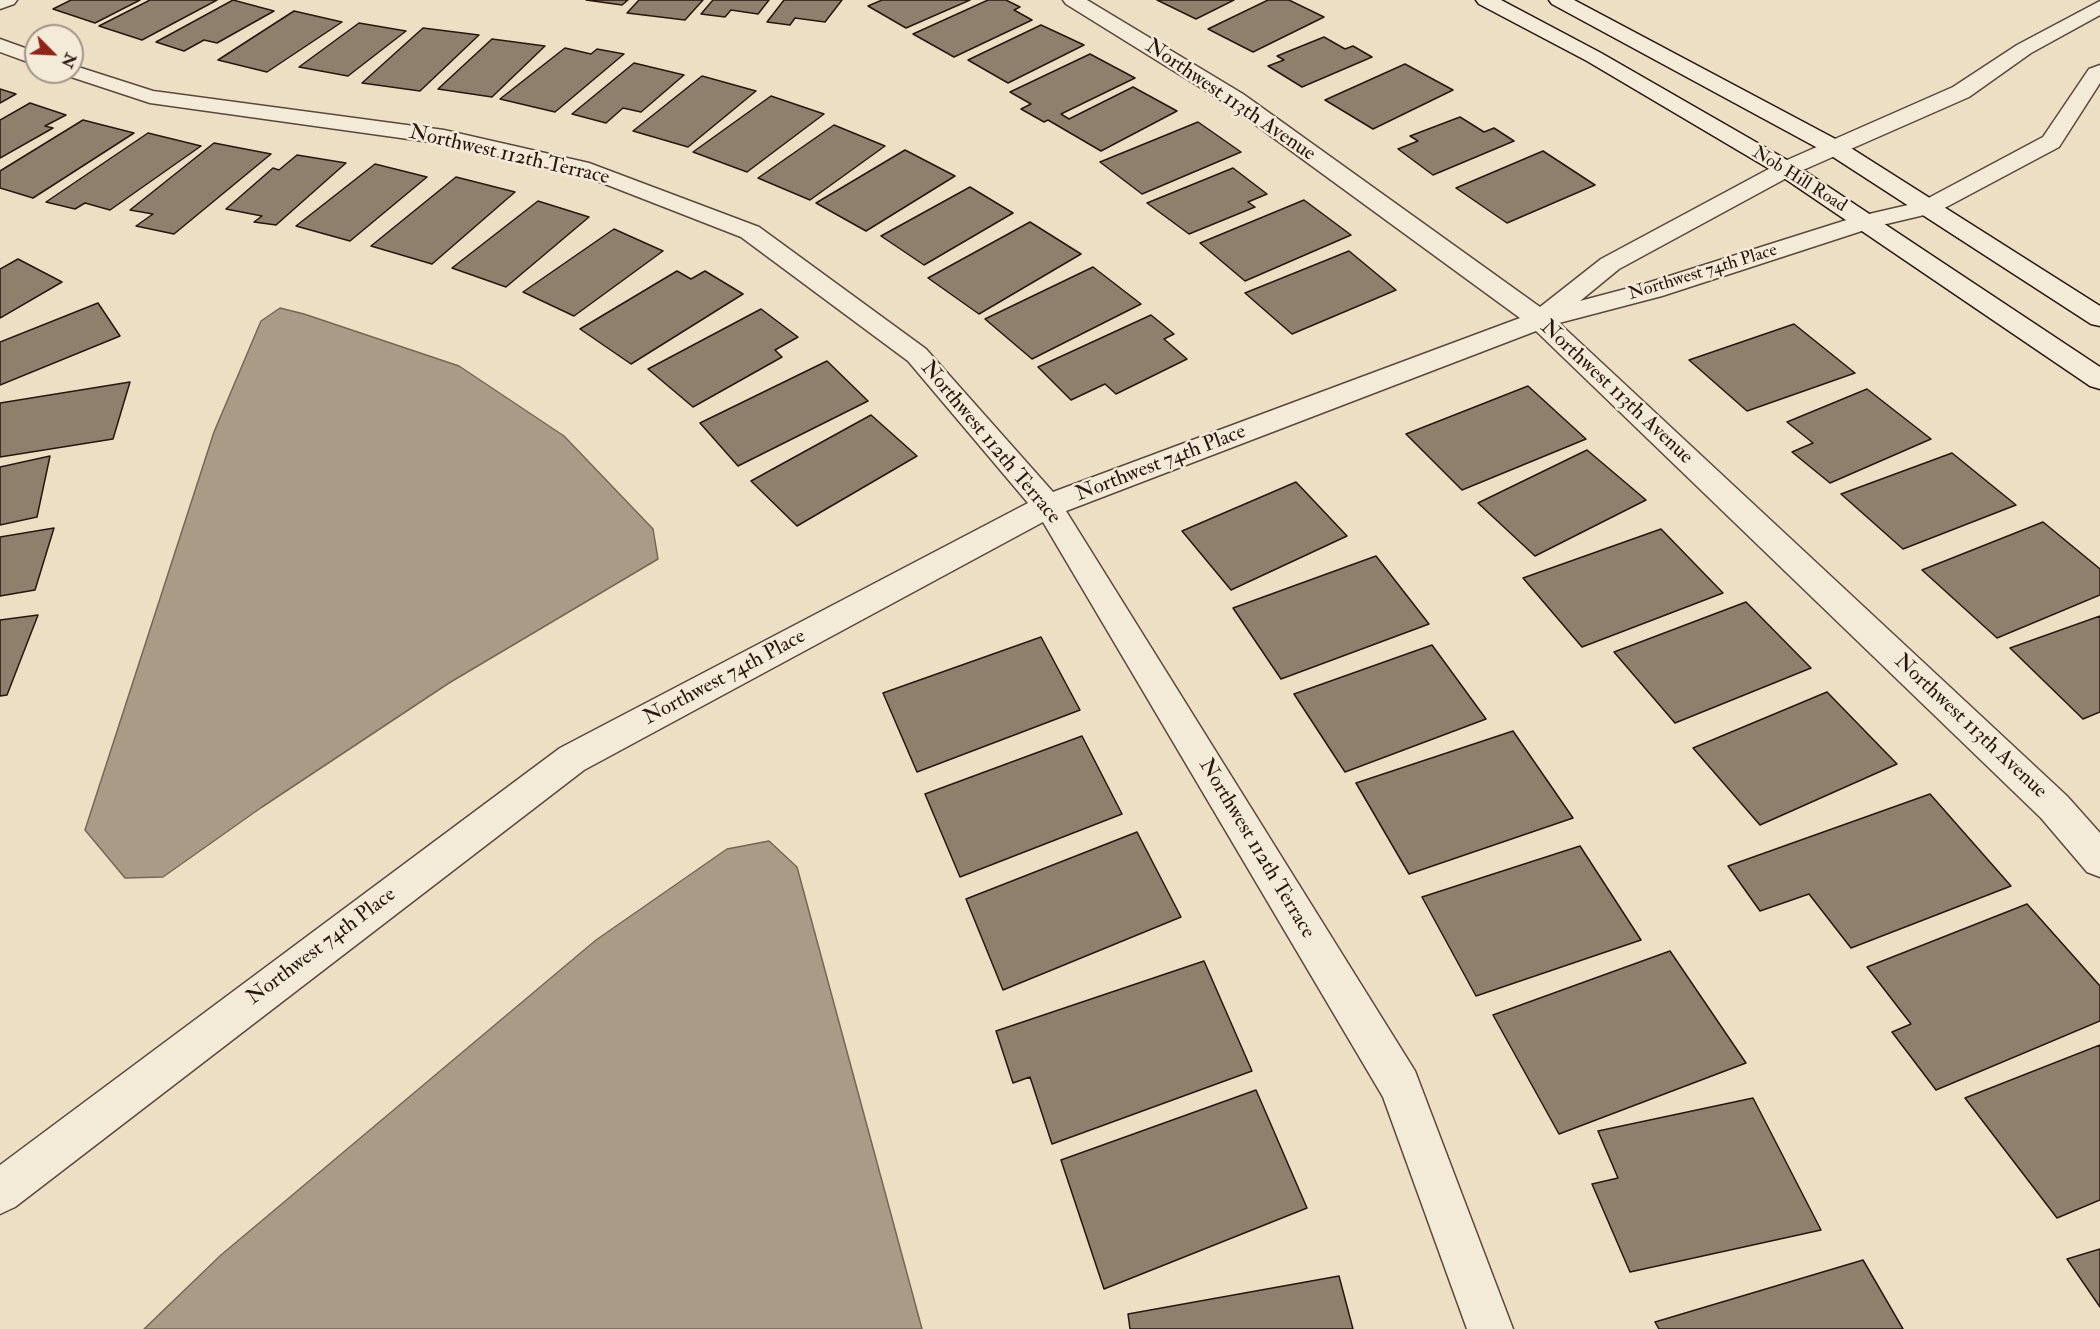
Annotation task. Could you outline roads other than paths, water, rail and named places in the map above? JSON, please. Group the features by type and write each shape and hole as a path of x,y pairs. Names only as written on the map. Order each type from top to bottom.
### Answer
{"street":[{"path":"0,3 7,0"},
{"name":"Northwest 113th Avenue","path":"1073,0 1235,99 1540,320 2054,807 2100,860"},
{"name":"Nob Hill Road","path":"1486,0 1594,57 1786,169 2100,380"},
{"path":"1559,0 1835,148 2100,318"},
{"name":"Northwest 74th Place","path":"1540,320 1610,264 1786,169 1961,92 2024,50 2100,7"},
{"path":"0,45 24,54"},
{"name":"Northwest 74th Place","path":"0,1192 572,759 1048,506 1540,320 1653,290 1864,222 1929,207 2051,141 2096,73 2100,71"},
{"name":"Northwest 112th Terrace","path":"84,75 150,97 444,137 590,170 750,232 917,355 1048,506 1400,1086 1490,1329"}]}
